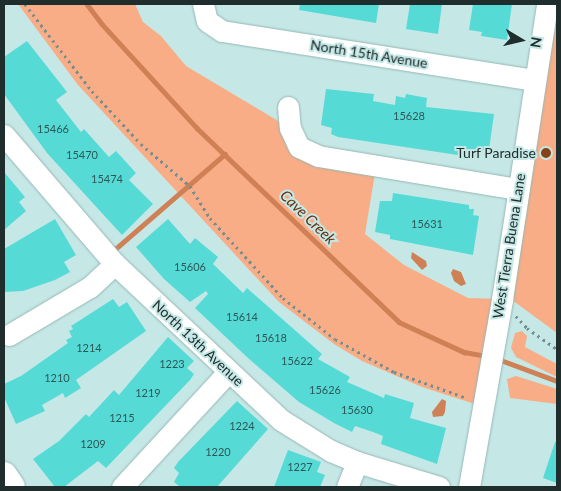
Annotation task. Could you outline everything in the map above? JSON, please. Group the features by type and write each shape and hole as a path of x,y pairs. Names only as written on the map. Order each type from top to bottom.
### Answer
{"main road":[{"path":"4,475 12,487"}],"street":[{"name":"West Tierra Buena Lane","path":"469,487 479,394 496,329 547,4"},
{"name":"North 15th Avenue","path":"205,12 222,31 535,80"},
{"path":"288,107 290,128 300,147 318,156 518,188"},
{"name":"North 13th Avenue","path":"4,135 116,264 228,372 281,420 331,451 357,462 439,487"},
{"path":"9,335 90,287 116,264"},
{"path":"122,487 228,372"},
{"path":"347,487 357,462"}],"path":[{"path":"25,4 92,90 141,144 190,186 210,218 283,298 335,339 394,372 479,394"},
{"path":"527,328 557,349"}],"shaded area":[{"path":"18,4 135,4 143,22 161,36 186,66 290,128 300,147 376,167 365,234 404,265 468,298 502,299 484,407 422,387 362,361 334,344 279,302 78,85"},
{"name":"Turf Paradise","path":"557,7 557,333 512,300"},
{"path":"412,252 426,261 427,266 422,270 411,258"},
{"path":"453,269 461,272 466,284 461,286 454,281 451,273"},
{"path":"522,331 527,336 525,347 557,364 557,377 516,357 511,348 515,333"},
{"path":"516,376 557,389 557,404 510,398 507,379"},
{"path":"442,399 446,401 443,416 433,417 432,412"}],"building":[{"path":"300,4 379,4 376,23 299,10"},
{"path":"410,4 442,4 438,34 406,29"},
{"path":"473,4 512,4 507,40 481,36 482,32 469,30"},
{"path":"27,41 67,92 56,100 81,132 84,129 109,157 116,151 136,173 129,180 153,204 122,235 47,153 4,94 4,57"},
{"path":"326,89 374,94 373,101 395,105 396,96 405,98 406,94 427,98 426,107 494,114 489,150 478,150 477,156 471,157 338,137 331,134 332,128 321,125"},
{"path":"4,172 25,197 19,202 26,211 4,230"},
{"path":"393,193 469,205 469,209 474,209 473,215 479,216 473,255 390,239 390,235 375,232 380,201 392,201"},
{"path":"55,219 76,255 64,262 70,272 55,280 23,291 4,292 4,249"},
{"path":"168,219 190,244 195,238 218,257 213,264 243,293 247,288 322,354 318,359 350,377 347,382 384,398 385,394 414,403 410,418 446,428 437,464 381,444 383,436 373,432 355,426 352,432 334,423 299,402 248,358 195,308 208,294 206,291 190,302 164,279 136,247"},
{"path":"113,299 119,307 127,302 146,331 76,380 81,388 65,398 63,393 42,405 45,411 16,424 4,397 4,384 21,376 68,343 66,340 72,337 69,331 73,329 71,326"},
{"path":"168,337 194,361 187,368 194,374 190,380 106,468 98,461 64,487 55,487 33,459 59,441 86,414 89,417 114,390 119,395"},
{"path":"237,401 268,429 217,487 180,487 174,482 179,473 174,468"},
{"path":"555,442 557,442 557,483 543,478"},
{"path":"288,450 321,462 317,472 325,475 320,487 274,487"}],"waterway":[{"name":"Cave Creek","path":"87,4 102,24 197,128 399,322 464,352 486,356"},
{"path":"113,251 225,154"},
{"name":"Cave Creek","path":"498,359 557,381"}],"place":[{"name":"Turf Paradise","path":"546,153"}]}
